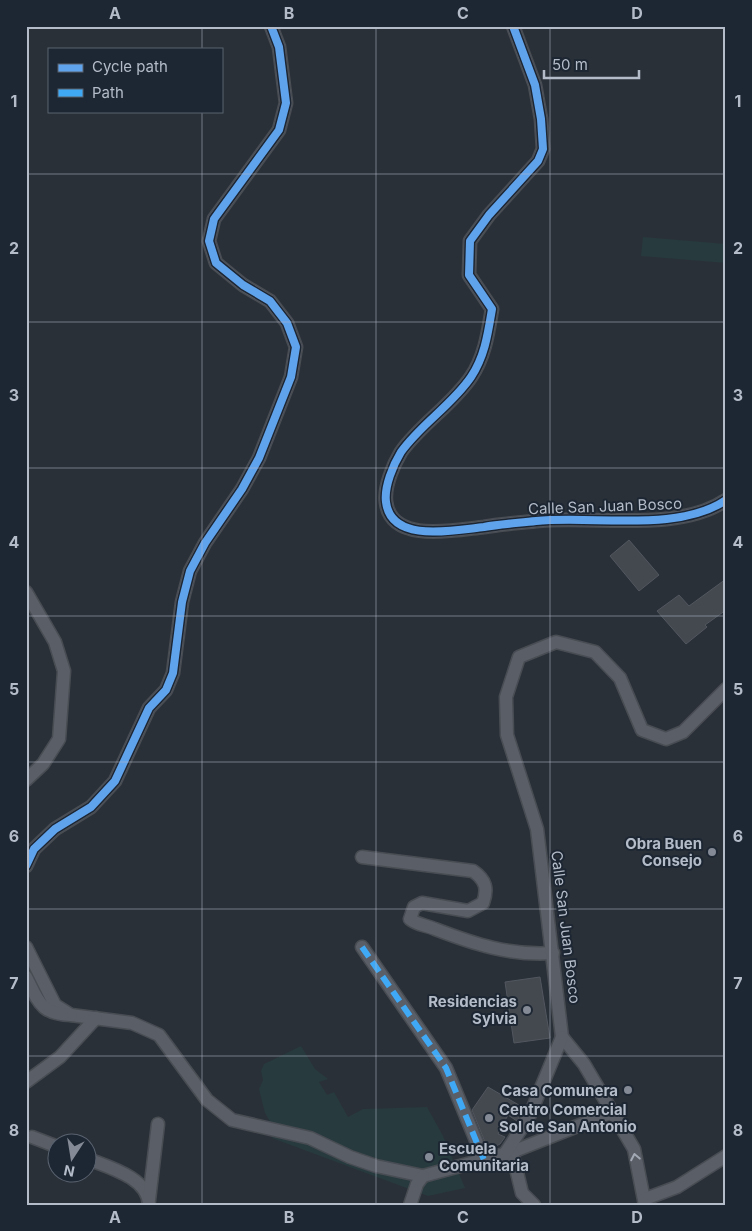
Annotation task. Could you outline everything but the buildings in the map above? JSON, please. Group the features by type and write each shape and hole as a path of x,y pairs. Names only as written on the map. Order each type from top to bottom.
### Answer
{"street":[{"path":"26,866 34,849 55,829 91,806 115,781 149,708 166,690 173,673 182,602 190,571 205,543 242,489 259,458 291,377 296,347 287,323 270,301 243,285 216,264 209,241 214,219 279,130 286,103 279,47 271,26"},
{"name":"Calle San Juan Bosco","path":"513,26 534,85 541,119 543,149 538,161 489,215 470,241 470,275 492,309 486,348 470,378 421,428 401,453 389,479 385,496 387,511 395,523 412,530 444,532 562,518 605,520 688,517 716,507 726,500"},
{"path":"26,592 55,642 64,672 59,739 43,764 26,780"},
{"name":"Calle San Juan Bosco","path":"562,1037 537,829 506,735 506,697 519,657 556,642 595,652 620,678 642,730 666,739 683,732 726,689"},
{"path":"362,858 474,872 481,876 486,884 487,893 483,903 468,911 422,903 414,907 410,919 415,923 430,926 478,946 532,955 553,953"},
{"path":"362,946 446,1068 484,1160"},
{"path":"26,947 55,1005 71,1015"},
{"path":"26,977 40,1003 53,1015 71,1015 132,1023 159,1036 207,1100 232,1120 310,1138 350,1157 376,1166 423,1176 508,1154 613,1112"},
{"path":"26,1082 60,1057 96,1018"},
{"path":"534,1205 522,1193 508,1154 529,1117 562,1037 584,1064 634,1149 645,1202 677,1187 726,1156"},
{"path":"149,1202 158,1124"},
{"path":"32,1137 48,1143"},
{"path":"98,1163 125,1174 137,1182 149,1202"},
{"path":"410,1205 417,1184 423,1176"}],"green space":[{"path":"643,237 726,244 726,263 641,256"},
{"path":"301,1046 315,1069 328,1079 319,1082 327,1095 334,1092 348,1117 363,1109 427,1107 443,1136 465,1188 428,1196 272,1138 274,1128 265,1113 259,1089 263,1080 261,1071 264,1064"}],"marked path":[{"path":"362,947 446,1068 484,1160"}],"cycle path":[{"path":"26,866 34,849 55,829 91,807 115,781 149,708 166,690 173,673 182,602 190,571 205,543 242,489 259,458 291,377 296,347 287,323 270,301 243,285 216,263 209,241 214,219 279,130 286,103 279,47 271,26"},
{"path":"513,26 535,85 541,119 543,149 538,161 489,215 470,241 469,275 492,309 485,344 480,361 471,377 446,406 418,432 398,457 386,490 386,502 390,515 399,524 412,529 442,531 536,521 660,520 706,510 726,500"}],"place":[{"name":"Obra Buen Consejo","path":"712,852"},
{"name":"Residencias Sylvia","path":"527,1010"},
{"name":"Casa Comunera","path":"628,1090"},
{"name":"Centro Comercial Sol de San Antonio","path":"489,1118"},
{"name":"Escuela Comunitaria","path":"429,1157"}]}
